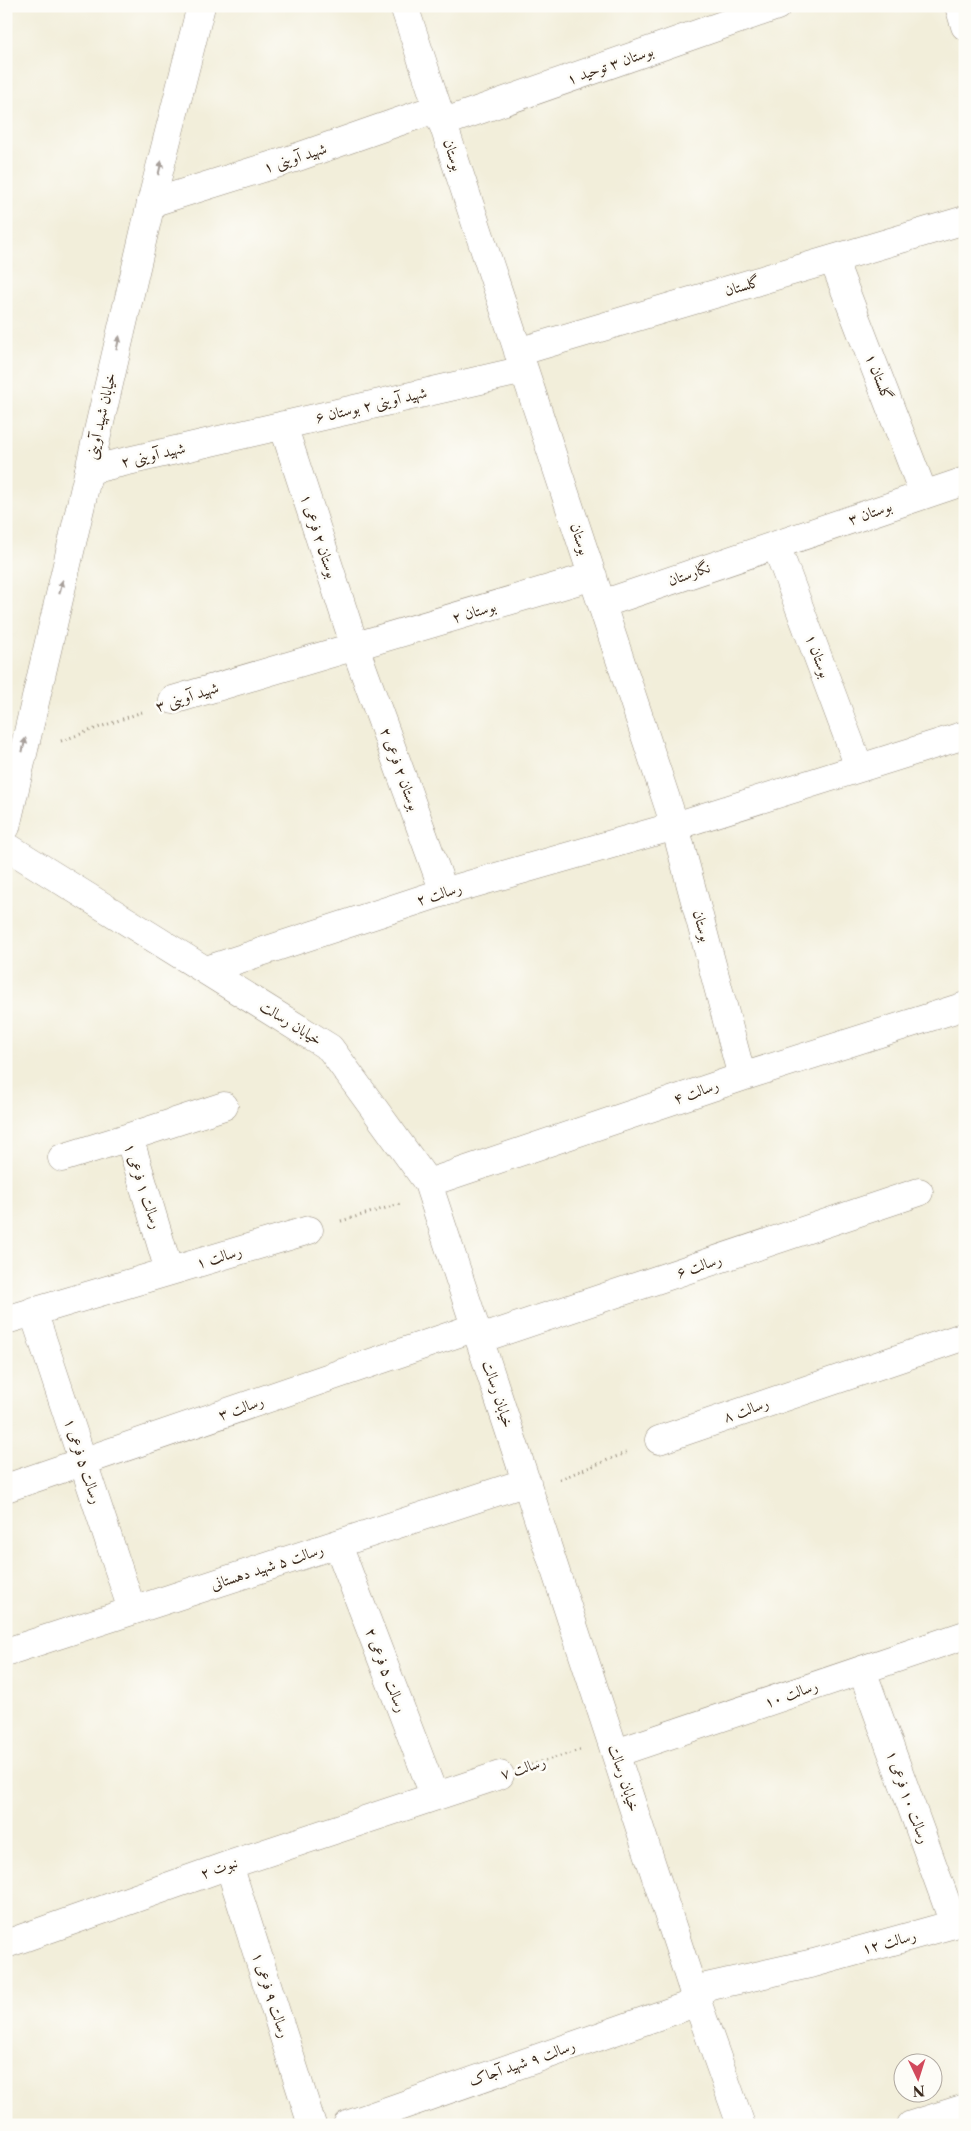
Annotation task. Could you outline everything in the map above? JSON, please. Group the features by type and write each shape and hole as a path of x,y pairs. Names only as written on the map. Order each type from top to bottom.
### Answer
{"street":[{"name":"خیابان شهید آوینی","path":"6,827 151,204 201,6"},
{"name":"بوستان","path":"404,6 675,826 742,1077"},
{"name":"بوستان ۳ توحید ۱","path":"440,115 777,6"},
{"path":"959,6 965,26"},
{"name":"شهید آوینی ۱","path":"151,204 292,159 440,115"},
{"name":"گلستان","path":"522,361 833,259 965,220"},
{"name":"گلستان ۱","path":"833,259 924,495"},
{"name":"شهید آوینی ۲ بوستان ۶","path":"218,440 283,425 522,361"},
{"name":"بوستان ۲ فرعی ۱","path":"283,425 355,646"},
{"name":"شهید آوینی ۲","path":"88,470 218,440"},
{"name":"بوستان ۳","path":"776,545 965,481"},
{"name":"نگارستان","path":"602,604 776,545"},
{"name":"بوستان ۱","path":"776,545 859,768"},
{"name":"بوستان ۲","path":"355,646 592,576"},
{"name":"شهید آوینی ۳","path":"173,700 355,646"},
{"name":"بوستان ۲ فرعی ۲","path":"355,646 444,892"},
{"path":"675,826 965,735"},
{"name":"رسالت ۲","path":"206,970 444,892 675,826"},
{"name":"خیابان رسالت","path":"6,846 330,1048 430,1189 695,1996 741,2125"},
{"name":"رسالت ۴","path":"430,1189 742,1077 965,1006"},
{"path":"129,1137 224,1106"},
{"name":"رسالت ۱ فرعی ۱","path":"62,1158 129,1137 169,1271"},
{"name":"رسالت ۶","path":"478,1333 919,1192"},
{"name":"رسالت ۱","path":"6,1320 309,1230"},
{"name":"رسالت ۵ فرعی ۱","path":"33,1312 132,1610"},
{"name":"رسالت ۳","path":"6,1488 478,1333"},
{"name":"رسالت ۸","path":"659,1440 965,1336"},
{"name":"رسالت ۵ شهید دهستانی","path":"13,1650 132,1610 529,1486"},
{"name":"رسالت ۵ فرعی ۲","path":"338,1545 434,1795"},
{"name":"رسالت ۱۰","path":"614,1746 862,1670 965,1635"},
{"name":"رسالت ۱۰ فرعی ۱","path":"862,1670 959,1922"},
{"name":"رسالت ۷","path":"434,1795 500,1775"},
{"name":"نبوت ۲","path":"6,1944 434,1795"},
{"name":"رسالت ۹ فرعی ۱","path":"229,1865 312,2125"},
{"name":"رسالت ۱۲","path":"695,1996 959,1922"},
{"name":"رسالت ۹ شهید آجاک","path":"347,2125 695,1996"},
{"path":"911,2125 965,2108"}],"path":[{"name":"شهید آوینی ۳","path":"22,755 173,700"},
{"path":"309,1230 430,1189"},
{"path":"529,1486 659,1440"},
{"name":"رسالت ۷","path":"500,1775 614,1746"}]}
